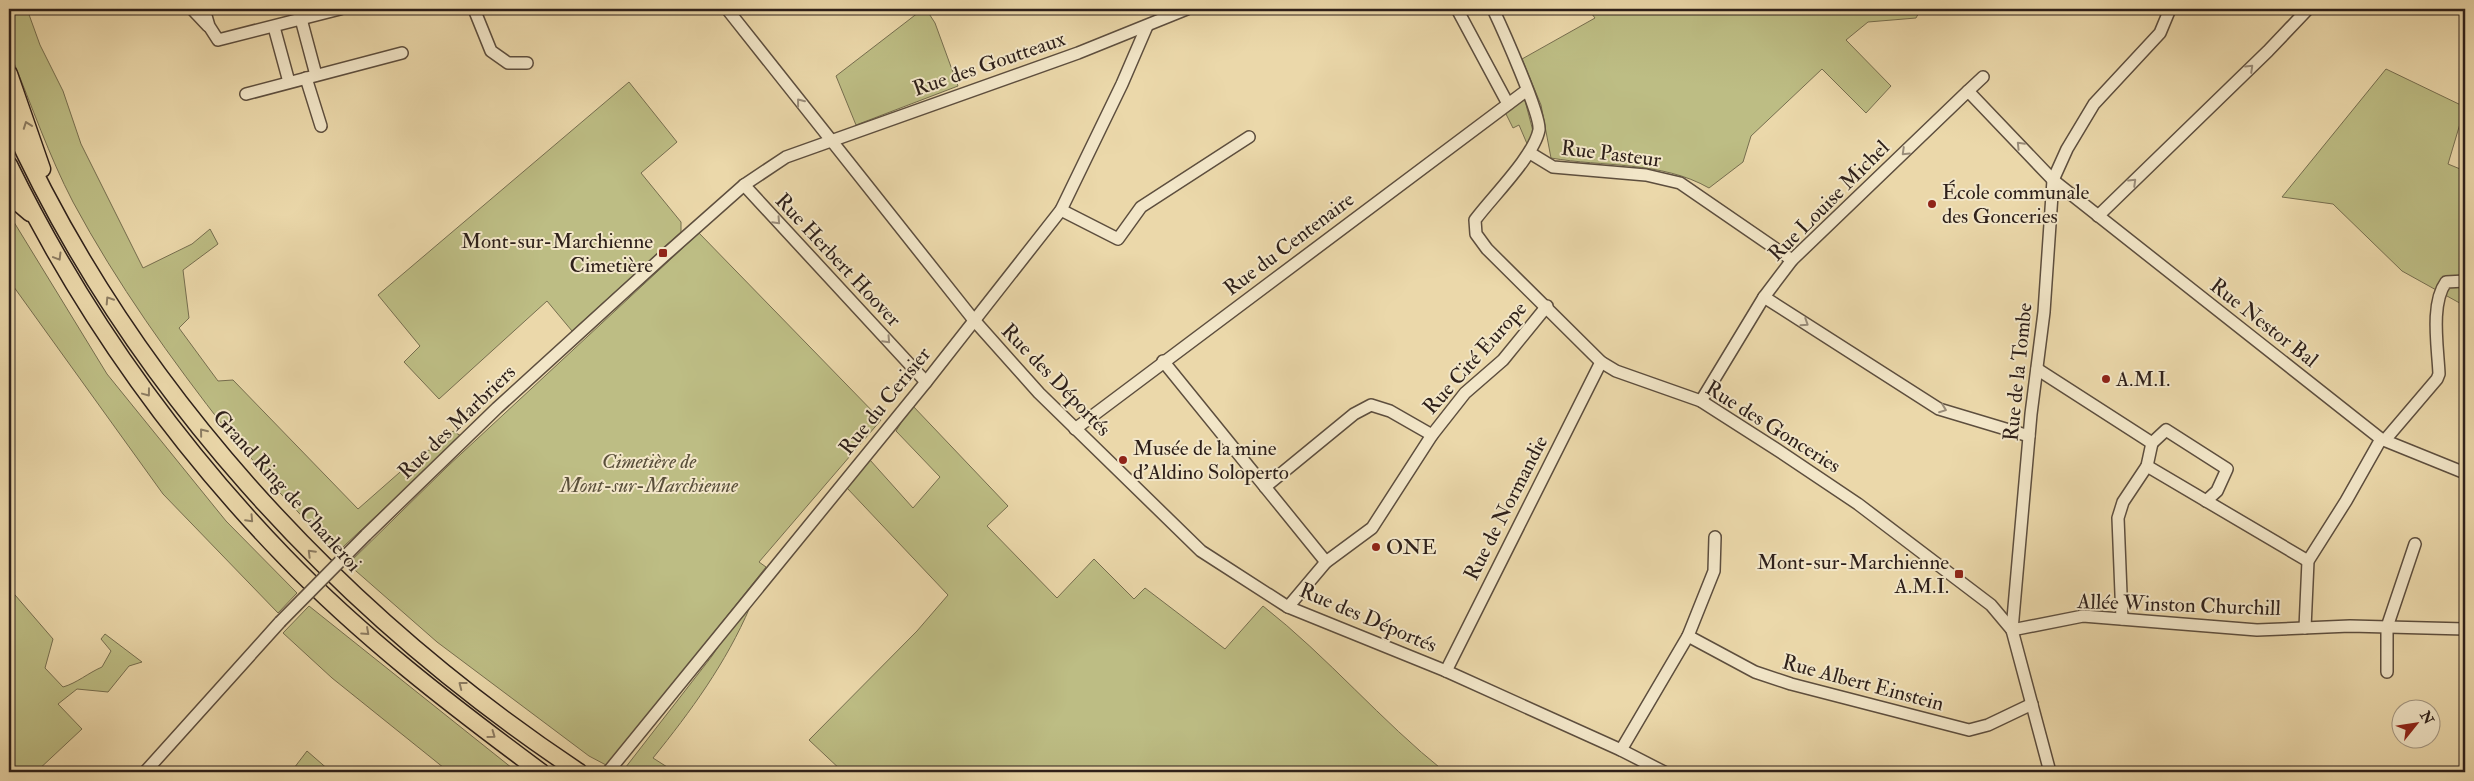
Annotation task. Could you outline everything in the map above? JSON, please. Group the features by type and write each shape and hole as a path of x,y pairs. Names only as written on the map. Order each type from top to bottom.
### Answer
{"highway":[{"path":"9,74 36,148 52,205"},
{"name":"Grand Ring de Charleroi","path":"9,119 52,205 93,276 139,346 190,416 243,481 346,588 413,647 508,721 579,772"},
{"name":"Grand Ring de Charleroi","path":"9,165 33,216 122,359 228,495 285,557 369,635 476,724 542,772"},
{"path":"9,195 33,216"}],"street":[{"path":"192,9 218,40 340,9"},
{"path":"204,9 208,26"},
{"path":"474,9 491,51 508,63 527,63"},
{"name":"Rue des Déportés","path":"727,9 973,319 1039,393 1201,551 1288,606 1446,671 1621,750 1664,772"},
{"name":"Rue des Goutteaux","path":"830,141 1147,26 1187,9"},
{"path":"1457,9 1508,104"},
{"name":"Rue Pasteur","path":"1494,9 1527,90 1539,129 1530,153 1552,167 1646,175 1680,183 1792,260"},
{"name":"Rue de la Tombe","path":"2050,772 2012,630 2053,180 2067,149 2094,104 2160,33 2170,9"},
{"path":"2098,216 2268,51 2308,9"},
{"path":"300,19 320,126"},
{"path":"274,26 290,82"},
{"name":"Rue du Cerisier","path":"608,772 926,382 973,319 1061,210 1122,84 1147,26"},
{"path":"246,94 402,53"},
{"name":"Rue Louise Michel","path":"1701,401 1764,297 1792,260 1982,77"},
{"name":"Rue du Centenaire","path":"1075,429 1163,361 1527,90"},
{"path":"1968,91 2053,180"},
{"path":"1061,210 1118,239 1141,207 1249,137"},
{"name":"Rue des Marbriers","path":"145,772 280,622 366,535 497,408 744,185 786,158 830,141"},
{"name":"Rue des Gonceries","path":"1530,153 1475,220 1476,234 1487,249 1547,306 1600,362 1616,371 1701,401 1858,504 1991,605 2012,630"},
{"name":"Rue Nestor Bal","path":"2053,180 2383,440 2465,474"},
{"name":"Rue Herbert Hoover","path":"744,185 926,382"},
{"path":"2305,628 2308,562 2383,440 2437,379 2439,374 2437,307 2441,289 2446,282 2465,281"},
{"path":"1764,297 1939,409 2030,436"},
{"name":"Rue Cité Europe","path":"1288,606 1326,562 1372,528 1432,435 1465,393 1503,360 1547,306"},
{"path":"1163,361 1326,562"},
{"name":"Rue de Normandie","path":"1446,671 1600,362"},
{"path":"2037,369 2152,443"},
{"name":"Rue Cité Europe","path":"1265,487 1354,414 1371,406 1390,411 1432,435"},
{"path":"2122,619 2118,518 2123,502 2147,466 2152,443 2166,430 2227,469 2217,491 2206,501"},
{"path":"2147,466 2308,562"},
{"path":"1621,750 1688,636 1714,571 1715,537"},
{"path":"2387,672 2387,627 2415,544"},
{"name":"Allée Winston Churchill","path":"2012,630 2083,616 2257,630 2387,627 2465,628"},
{"name":"Rue Albert Einstein","path":"1688,636 1755,672 1791,684 1969,730 1988,725 2032,704"}],"green space":[{"path":"9,9 27,9 40,45 63,91 81,144 143,268 192,244 210,229 218,244 183,270 189,318 179,328 218,381 233,380 358,509 424,451 430,450 453,431 461,436 343,547 332,548 265,477 235,436 228,432 186,377 126,292 73,202 48,149 12,58 9,45"},
{"path":"923,9 926,9 935,23 958,86 856,125 836,76"},
{"path":"1588,9 1921,9 1916,18 1868,22 1846,40 1891,86 1866,113 1822,69 1751,136 1743,162 1709,188 1691,179 1652,169 1551,158 1541,105 1522,59 1595,18"},
{"path":"2386,69 2465,107 2448,164 2465,171 2465,306 2402,271 2333,204 2282,197"},
{"path":"629,82 677,142 641,173 681,222 681,232 572,331 547,301 439,399 404,362 420,346 378,295"},
{"path":"1524,97 1534,135 1528,146 1519,125 1513,128 1504,110"},
{"path":"9,214 107,374 226,521 297,593 278,613 163,494 11,283 9,284"},
{"name":"Cimetière de Mont-sur-Marchienne","path":"699,233 881,420 759,562 766,567 606,765 589,756 437,642 348,564 448,466"},
{"path":"912,405 1008,506 987,526 1057,598 1094,559 1134,599 1145,588 1225,649 1263,606 1310,646 1399,732 1445,772 843,772 809,740 917,631 948,595 847,488 870,460 913,508 940,477 896,431"},
{"path":"9,588 53,639 45,668 63,687 102,667 111,651 101,639 105,634 142,662 129,666 108,692 77,689 58,704 82,729 36,772 9,772"},
{"path":"309,606 517,772 449,772 332,678 283,633"},
{"path":"750,607 730,648 707,686 653,758 675,772 622,772 712,656 736,620"},
{"path":"307,751 330,771 330,772 291,772"}],"place":[{"name":"École communale des Gonceries","path":"1932,204"},
{"name":"Mont-sur-Marchienne Cimetière","path":"663,253"},
{"name":"A.M.I.","path":"2106,379"},
{"name":"Musée de la mine d'Aldino Soloperto","path":"1123,460"},
{"name":"ONE","path":"1376,547"},
{"name":"Mont-sur-Marchienne A.M.I.","path":"1959,574"}]}
